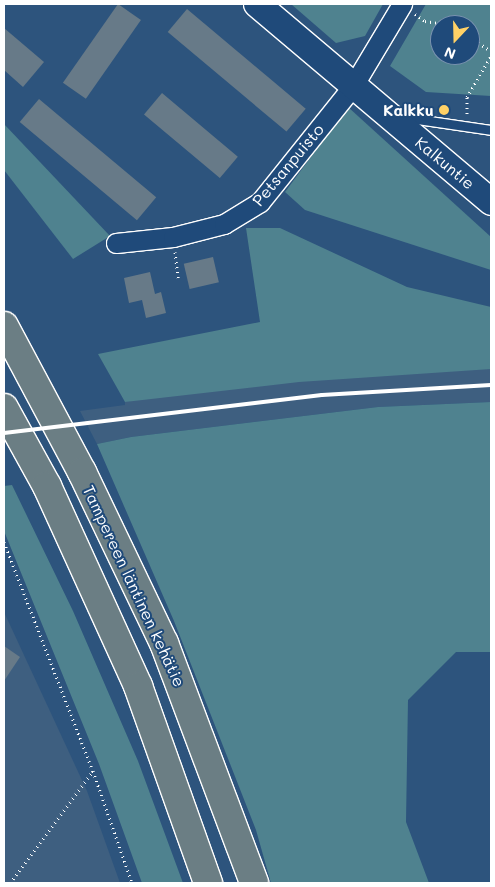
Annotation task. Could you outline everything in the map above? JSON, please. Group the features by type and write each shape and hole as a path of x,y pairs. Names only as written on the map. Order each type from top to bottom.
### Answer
{"highway":[{"name":"Tampereen läntinen kehätie","path":"4,326 82,472 164,643 254,883"},
{"path":"4,408 47,486 138,686 208,883"}],"street":[{"name":"Kalkuntie","path":"257,4 491,202"},
{"name":"Petsanpuisto","path":"116,242 173,237 224,224 260,202 353,86 402,4"}],"lane":[{"path":"386,114 429,122 467,124 491,130"}],"path":[{"path":"402,4 425,21 430,22"},
{"path":"480,43 491,51"},
{"path":"467,124 467,97 491,56"},
{"path":"173,237 178,278"},
{"path":"4,542 93,771 132,883"},
{"path":"10,883 93,771"}],"shaded area":[{"path":"491,338 491,402 378,407 131,437 97,444 80,411 125,405 125,402"},
{"path":"4,612 87,791 120,883 4,883"}],"green space":[{"path":"291,4 383,4 365,36 336,43"},
{"path":"426,4 491,4 491,96 426,92 390,66"},
{"path":"348,107 491,237 491,270 305,210 285,192"},
{"path":"4,124 110,236 73,259 4,170"},
{"path":"246,228 280,228 407,287 491,307 491,369 299,382 125,402 98,354 260,322"},
{"path":"491,402 491,652 456,652 408,700 406,822 429,883 271,883 256,830 174,621 97,444 131,437 378,407"},
{"path":"12,485 73,611 138,761 183,883 142,883 99,764 4,531 4,486"}],"building":[{"path":"118,4 141,20 86,99 63,83"},
{"path":"187,9 306,109 286,132 168,32"},
{"path":"4,28 44,62 23,87 4,70"},
{"path":"162,93 238,157 220,178 144,114"},
{"path":"39,99 156,197 137,220 20,122"},
{"path":"213,257 219,282 190,289 184,264"},
{"path":"150,272 155,294 161,292 166,313 146,318 142,300 129,303 124,278"},
{"path":"4,646 20,657 4,681"}],"railway":[{"path":"4,433 322,395 491,385"}],"place":[{"name":"Kalkku","path":"444,110"}]}
